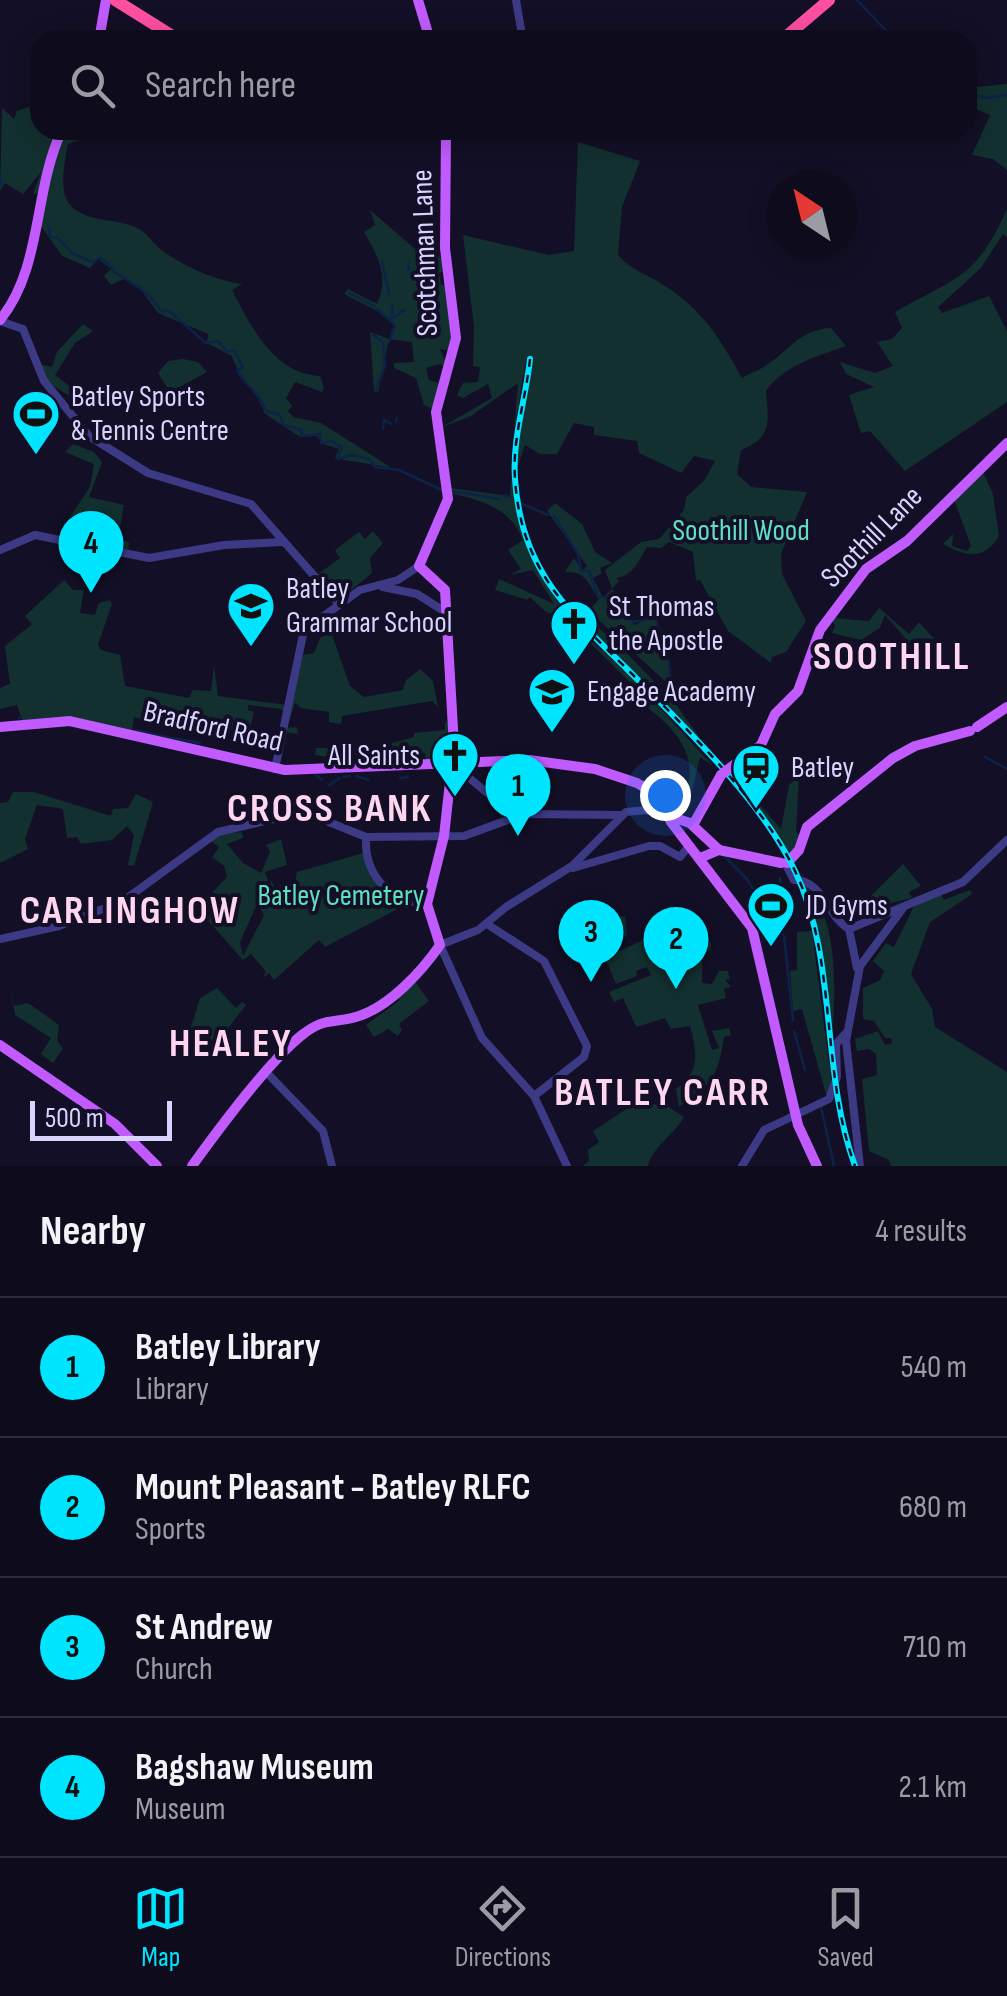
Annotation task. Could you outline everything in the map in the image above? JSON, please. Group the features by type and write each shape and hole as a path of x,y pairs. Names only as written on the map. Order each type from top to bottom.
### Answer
{"highway":[{"path":"128,0 175,30"},
{"path":"794,30 830,0"},
{"path":"806,30 838,0"},
{"path":"109,1 161,30"}],"main road":[{"path":"418,0 427,30"},
{"path":"102,30 109,1"},
{"path":"0,321 24,282 48,170 58,140"},
{"name":"Scotchman Lane","path":"422,565 448,492 436,412 456,338 445,248 446,140"},
{"name":"Soothill Lane","path":"694,825 724,772 763,743 776,714 798,691 820,630 866,570 907,541 1007,443"},
{"path":"192,1166 301,1036 332,1018 356,1017 370,1010 422,969 440,945 427,904 457,765 443,586 422,565"},
{"path":"700,858 719,850 786,862 807,827 893,758 915,746 974,729 1007,708"},
{"name":"Bradford Road","path":"0,728 70,721 275,769 325,771 540,761 620,776 654,792 689,846 746,916 758,941 796,1116 817,1166"},
{"path":"528,764 540,761"},
{"path":"668,816 694,825 719,850"},
{"path":"0,1045 115,1124 156,1166"}],"street":[{"path":"516,0 521,30"},
{"path":"0,321 23,329 44,380 95,440 148,474 252,504 338,603"},
{"path":"0,550 35,535 149,558 224,545 284,542"},
{"path":"275,769 302,634 338,603 422,565"},
{"path":"379,586 417,594 447,613"},
{"path":"457,765 510,815"},
{"path":"0,940 59,926 123,901 218,832 239,830 259,820 304,812 366,837 474,834 510,815 621,815 646,810 668,816"},
{"path":"566,1166 534,1096 489,1050 440,945 487,924 506,907 572,866 621,815"},
{"path":"573,868 660,846 678,831"},
{"path":"366,837 370,863 380,884 409,903 427,904"},
{"path":"850,929 968,879 1007,840"},
{"path":"660,846 678,857 689,846"},
{"path":"786,862 794,880 805,881 824,898 836,920 850,929 858,970 848,1032 852,1116 860,1166"},
{"path":"858,970 884,928 903,908"},
{"path":"487,924 544,961 587,1046 584,1057 534,1096"},
{"path":"742,1166 764,1130 823,1104 832,1094 836,1044 848,1032"},
{"path":"268,1074 319,1125 328,1139 332,1166"}],"green space":[{"path":"1007,84 1007,170 993,159 972,155 990,115 977,109 977,87"},
{"path":"30,106 30,140 57,140 39,193 33,194 41,172 23,194 5,183 0,191 2,108 14,119 17,111"},
{"path":"61,140 78,140 68,144 64,167 63,184 70,205 85,215 135,227 182,263 242,284 232,290 266,346 290,367 320,376 322,392 295,382 286,398 292,406 288,411 293,417 321,423 392,468 335,458 339,449 323,444 317,436 300,437 264,413 232,356 207,343 208,334 158,313 140,288 126,278 111,285 104,276 111,269 98,259 90,268 62,256 37,220"},
{"name":"Soothill Wood","path":"578,142 640,161 622,207 618,255 690,305 718,339 742,378 819,330 831,328 846,346 802,362 773,382 766,391 768,418 764,433 741,450 737,474 751,487 807,492 781,554 782,574 806,621 786,652 772,657 771,663 728,631 700,580 696,581 693,552 669,542 661,548 647,547 631,571 616,578 619,581 612,589 605,570 641,542 659,539 684,510 686,497 704,481 715,461 694,456 681,473 639,453 637,441 594,435 594,427 574,423 557,454 540,454 525,445 515,475 531,359 526,359 514,431 518,383 471,416 440,428 492,398 488,384 463,398 457,395 463,383 478,382 480,367 473,366 474,327 463,235 549,255 574,251"},
{"path":"1007,209 1007,237 1003,234 981,268 938,307 942,313 989,296 1007,331 1007,402 905,471 870,431 861,433 849,395 874,387 846,374 840,362 875,373 893,366 877,342 892,339 902,328 895,312 962,274 974,263"},
{"path":"370,210 415,249 444,258 446,271 439,273 441,285 449,284 453,351 440,349 448,368 439,364 426,368 429,380 439,383 434,410 424,405 416,378 394,368 394,363 414,362 412,342 389,339 396,327 385,315 344,294 348,289 377,304 381,294 381,267 364,232 375,225"},
{"path":"83,324 93,331 75,343 55,375 94,405 90,408 48,383 39,364 52,367 57,352"},
{"path":"370,332 389,339 378,392 374,390"},
{"path":"168,361 198,362 207,372 176,389 176,401 158,373"},
{"path":"73,444 94,452 102,462 89,497 124,505 118,539 129,542 128,553 66,537 62,529 90,487 94,464 65,452"},
{"path":"983,472 993,494 999,536 981,553 966,553 943,544 953,534 952,546 967,551 971,546 953,497"},
{"path":"511,478 535,566 570,620 546,612 530,597 527,600 495,590 499,579 554,604 533,570 509,575 521,569 508,550 523,540 510,520 493,507 451,493 450,488 510,496"},
{"path":"555,503 582,524 595,552 612,563 600,568 602,573 593,578 603,598 612,589 624,601 621,607 635,625 653,615 668,648 669,685 589,611 599,599 582,576 565,572 574,558 582,570 587,566 547,511"},
{"path":"373,531 383,543 370,558 372,573 339,600 318,574 340,558 335,550 359,532 365,539"},
{"path":"64,580 73,590 84,590 80,613 95,615 99,603 110,600 98,645 101,650 120,655 125,686 189,698 193,690 211,691 214,665 218,696 288,705 286,715 281,709 248,705 248,710 254,712 250,728 280,734 278,740 207,725 187,713 172,714 171,727 164,717 154,716 153,722 134,717 132,731 74,719 23,722 17,705 0,709 0,688 10,684 5,646 32,624 25,616"},
{"path":"879,608 909,634 919,622 934,639 916,638 923,658 885,615 880,628 861,640 832,633 835,626 831,618 869,621"},
{"path":"581,615 614,640 675,703 723,771 624,664 576,619"},
{"path":"571,624 628,673 713,766 700,757 690,800 684,796 690,768 674,732 642,704 646,698"},
{"path":"331,632 350,686 364,697 403,690 406,680 420,669 433,681 438,707 432,701 342,716 341,724 329,722 329,712 301,708 295,703 287,728 297,727 298,734 284,732 303,655 314,653 320,638"},
{"path":"445,722 452,722 451,734 441,736 443,748 451,751 444,760 426,762 425,753 353,755 353,764 332,763 329,757 315,755 316,748 392,747 392,743 414,737 414,733 445,730"},
{"path":"738,763 752,768 743,771 757,770 740,782 781,829 789,785 799,776 796,832 801,836 795,853 788,852 766,817 726,774 736,777 742,771"},
{"path":"13,792 34,792 111,816 113,809 128,808 136,794 153,802 134,866 128,865 134,835 127,826 112,840 81,844 77,837 67,838 63,809 37,805 25,839 28,849 0,863 0,803 8,802"},
{"name":"Batley Cemetery","path":"242,832 243,838 227,844 243,863 261,873 270,852 266,845 281,839 287,865 265,872 268,880 240,942 243,956 264,915 259,907 271,881 275,887 295,883 297,872 367,852 374,873 409,903 325,947 319,940 274,980 269,973 263,978 266,972 251,954 243,960 203,915 213,892 227,877 224,866 212,857 219,847 211,841 218,834"},
{"path":"903,864 921,886 909,892 912,898 874,907 872,895"},
{"path":"802,882 815,897 830,938 834,1011 830,1055 814,919"},
{"path":"970,890 972,894 930,922 911,974 932,1009 935,1027 1007,1072 1007,1166 891,1166 889,1160 869,1151 862,1079 877,1075 876,1054 869,1049 857,1051 855,1039 878,1031 885,1045 892,1043 874,1021 863,1019 863,988 880,980 884,971 873,961 886,943 894,947 914,906 940,893 944,900"},
{"path":"597,902 598,919 625,916 627,936 591,949 584,903"},
{"path":"685,920 696,928 694,938 711,942 711,950 702,953 702,983 712,984 719,971 728,971 730,979 725,980 731,987 724,989 726,998 698,1005 712,1050 719,1048 712,1031 729,1028 731,1035 724,1037 712,1078 679,1107 676,1089 690,1075 695,1061 690,1026 671,1029 665,1018 636,1027 623,998 614,1002 609,992 651,975 647,967 636,971 637,976 616,984 605,958"},
{"path":"812,931 832,1087 827,1098 802,1009 793,1011 790,971 797,970 797,932"},
{"path":"413,979 429,1001 399,1024 402,1030 398,1036 388,1029 374,1037 366,1025 400,1000 395,993"},
{"path":"9,981 14,1006 28,1003 59,1025 57,1040 63,1049 53,1063 41,1054 51,1038 15,1015"},
{"path":"217,988 236,1008 242,1002 246,1005 225,1032 221,1030 209,1043 191,1027 200,998"},
{"path":"637,1102 667,1106 684,1117 654,1152 648,1166 583,1166 589,1161 588,1150 599,1142 593,1131"}],"waterway":[{"path":"857,0 886,30"},
{"path":"977,95 1007,95"},
{"path":"0,177 2,185"},
{"path":"49,227 50,237 57,237 72,253 92,262 103,260 149,295 161,312 168,310 206,343 218,341 227,352 234,350 243,368 237,370 240,376 266,411 279,414 284,425 302,430 301,436 320,434 321,443 331,441 342,447 338,459 352,455 369,459 375,467 399,470 444,491"},
{"path":"382,261 389,294"},
{"path":"408,270 409,263"},
{"path":"349,293 374,306"},
{"path":"392,305 392,322"},
{"path":"377,309 395,325 389,342"},
{"path":"395,317 404,310"},
{"path":"373,335 383,342 385,366 375,391"},
{"path":"396,422 397,418"},
{"path":"383,429 384,420 391,424"},
{"path":"452,491 499,499"},
{"path":"504,495 510,497"},
{"path":"522,504 548,515"},
{"path":"554,516 578,554 581,571 589,571 598,597 612,598 633,622 655,617 669,663"},
{"path":"669,665 672,695"},
{"path":"136,730 150,733"},
{"path":"152,734 176,739"},
{"path":"178,739 200,743"},
{"path":"985,757 1007,769"},
{"path":"497,765 520,779"},
{"path":"316,775 322,780"},
{"path":"344,777 350,776"},
{"path":"356,776 369,780"},
{"path":"400,778 408,777"},
{"path":"526,779 531,777"},
{"path":"329,785 340,778"},
{"path":"722,854 746,878 784,936 793,1020"},
{"path":"780,878 782,932"},
{"path":"794,1031 805,1070"},
{"path":"821,1107 834,1166"}],"railway":[{"path":"530,359 515,464 526,538 537,563 566,606 719,764 763,818 795,871 818,941 837,1092 855,1166"}],"place":[{"name":"Batley Sports & Tennis Centre","path":"36,456"},
{"name":"Bagshaw Museum","path":"91,593"},
{"name":"Batley Grammar School","path":"251,648"},
{"name":"St Thomas the Apostle","path":"574,666"},
{"name":"Engage Academy","path":"552,734"},
{"name":"All Saints","path":"455,798"},
{"name":"Batley","path":"756,810"},
{"name":"Batley Library","path":"518,836"},
{"name":"JD Gyms","path":"771,948"},
{"name":"St Andrew","path":"591,982"},
{"name":"Mount Pleasant - Batley RLFC","path":"676,989"}],"district":[{"name":"SOOTHILL","path":"892,657"},
{"name":"CROSS BANK","path":"330,809"},
{"name":"CARLINGHOW","path":"130,911"},
{"name":"HEALEY","path":"231,1044"},
{"name":"BATLEY CARR","path":"663,1093"}]}
